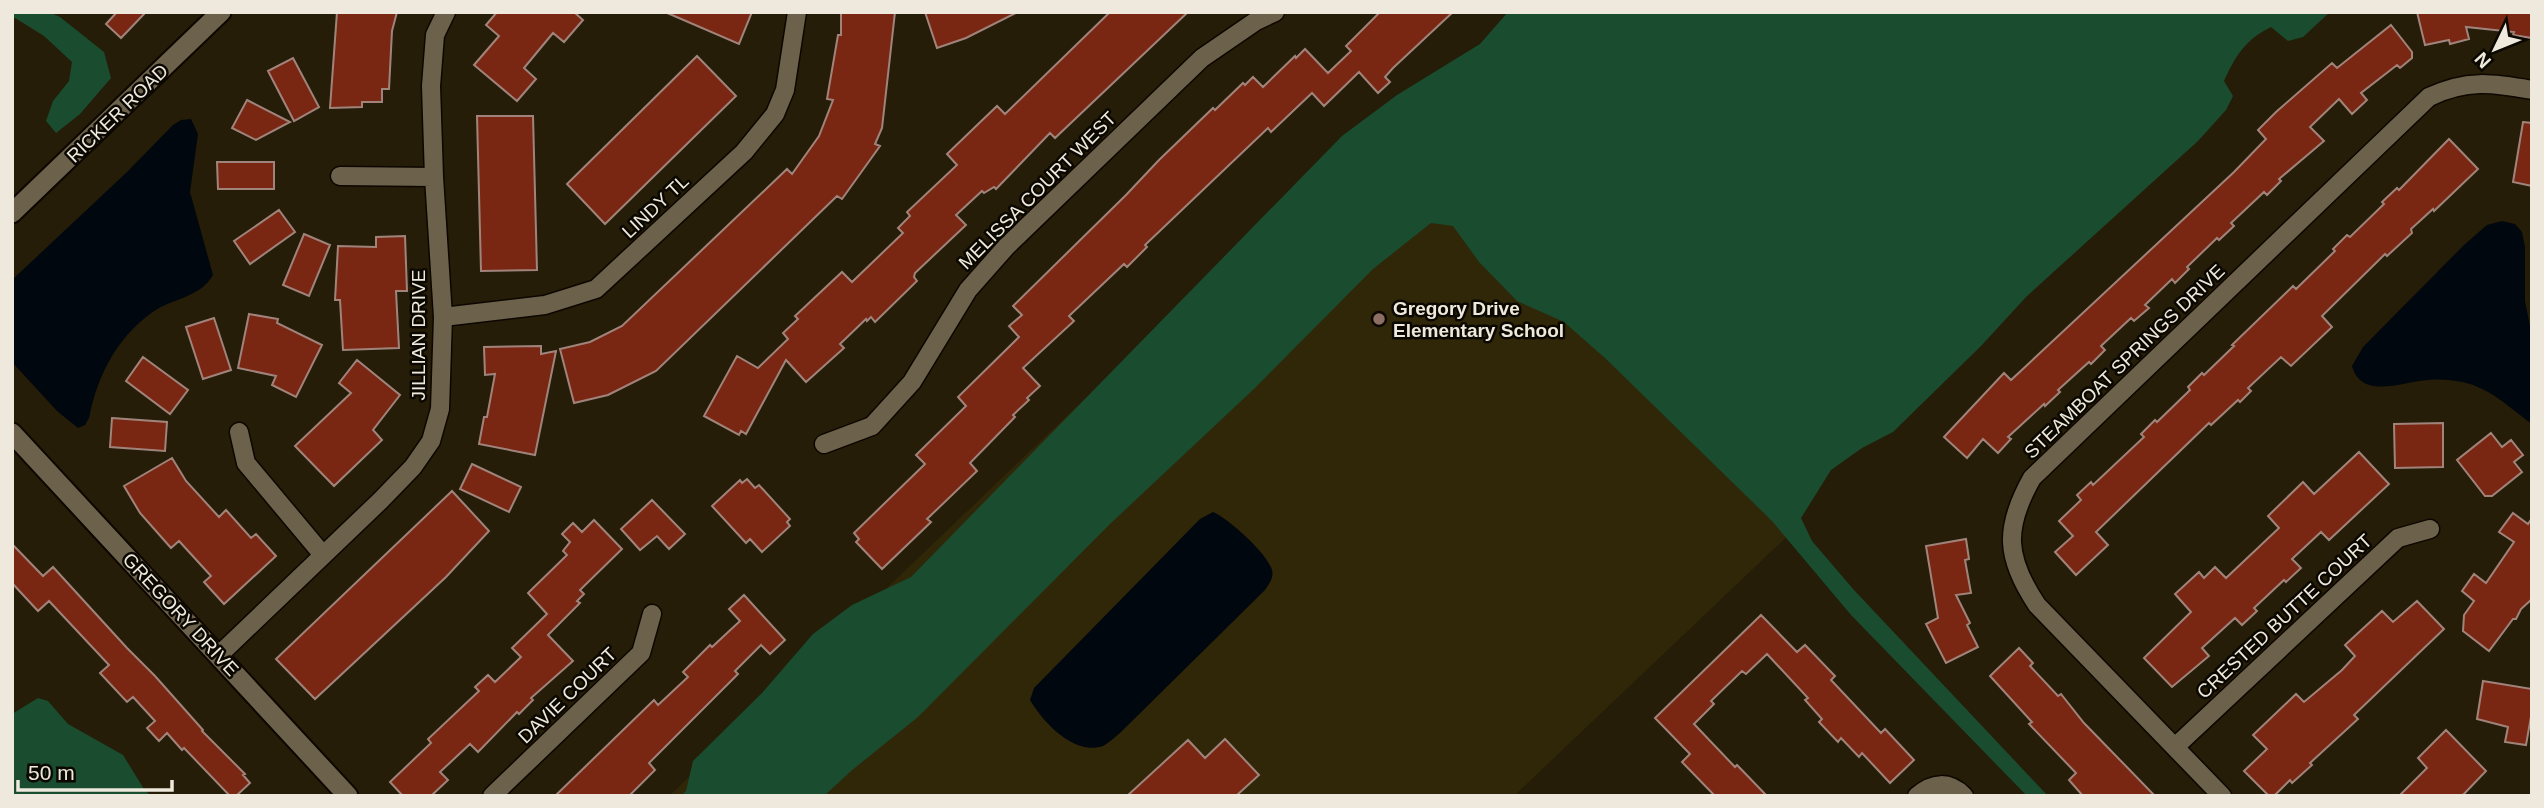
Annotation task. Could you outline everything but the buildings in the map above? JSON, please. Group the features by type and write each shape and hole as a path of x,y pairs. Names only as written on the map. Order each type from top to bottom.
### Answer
{"street":[{"name":"RICKER ROAD","path":"12,213 221,12"},
{"name":"JILLIAN DRIVE","path":"219,656 396,484 431,441 440,408 443,317 433,177 431,86 435,35 446,12"},
{"name":"LINDY TL","path":"443,317 545,305 596,289 744,152 775,114 786,90 797,12"},
{"name":"MELISSA COURT WEST","path":"824,444 872,426 912,382 968,290 1006,247 1202,58 1256,21 1275,12"},
{"name":"STEAMBOAT SPRINGS DRIVE","path":"2222,796 2037,605 2021,580 2013,553 2011,526 2018,502 2032,478 2430,97 2451,87 2486,82 2532,90"},
{"path":"340,176 433,177"},
{"path":"239,432 246,463 323,555"},
{"name":"GREGORY DRIVE","path":"12,433 348,796"},
{"name":"CRESTED BUTTE COURT","path":"2175,747 2398,538 2430,529"},
{"name":"DAVIE COURT","path":"492,796 641,653 652,614"},
{"path":"1917,796 1941,784 1955,786 1964,796"}],"shaded area":[{"name":"Gregory Drive Elementary School","path":"1387,110 1795,529 1514,796 669,796"},
{"path":"191,119 198,134 190,192 213,275 196,292 159,308 132,329 105,370 89,418 85,425 78,428 57,411 12,362 12,280 173,125 181,120"},
{"path":"2502,221 2515,224 2522,232 2525,247 2525,301 2532,336 2532,424 2491,393 2462,382 2433,380 2374,386 2357,377 2352,366 2363,347 2464,245 2487,225"},
{"path":"1213,512 1256,546 1269,563 1272,578 1265,590 1121,732 1103,746 1081,746 1060,735 1030,700 1034,688 1200,519"}],"green space":[{"path":"12,12 49,12 60,17 104,52 111,78 80,114 56,133 46,121 53,101 69,81 72,62 44,36 15,18 12,19"},
{"path":"1508,12 2330,12 2303,37 2288,41 2271,27 2248,43 2237,56 2224,81 2233,96 2226,110 2198,141 2027,296 1981,346 1893,432 1862,448 1831,470 1801,518 1812,541 1854,590 2048,796 2027,796 1851,615 1772,521 1606,359 1564,322 1517,301 1479,262 1453,226 1431,223 1373,269 1255,388 1110,524 918,717 824,796 681,796 686,791 693,761 762,693 813,634 852,605 911,577 1342,136 1397,95 1480,44"},
{"path":"38,698 48,701 68,724 123,755 151,796 12,796 12,714"}],"place":[{"name":"Gregory Drive Elementary School","path":"1379,319"}]}
